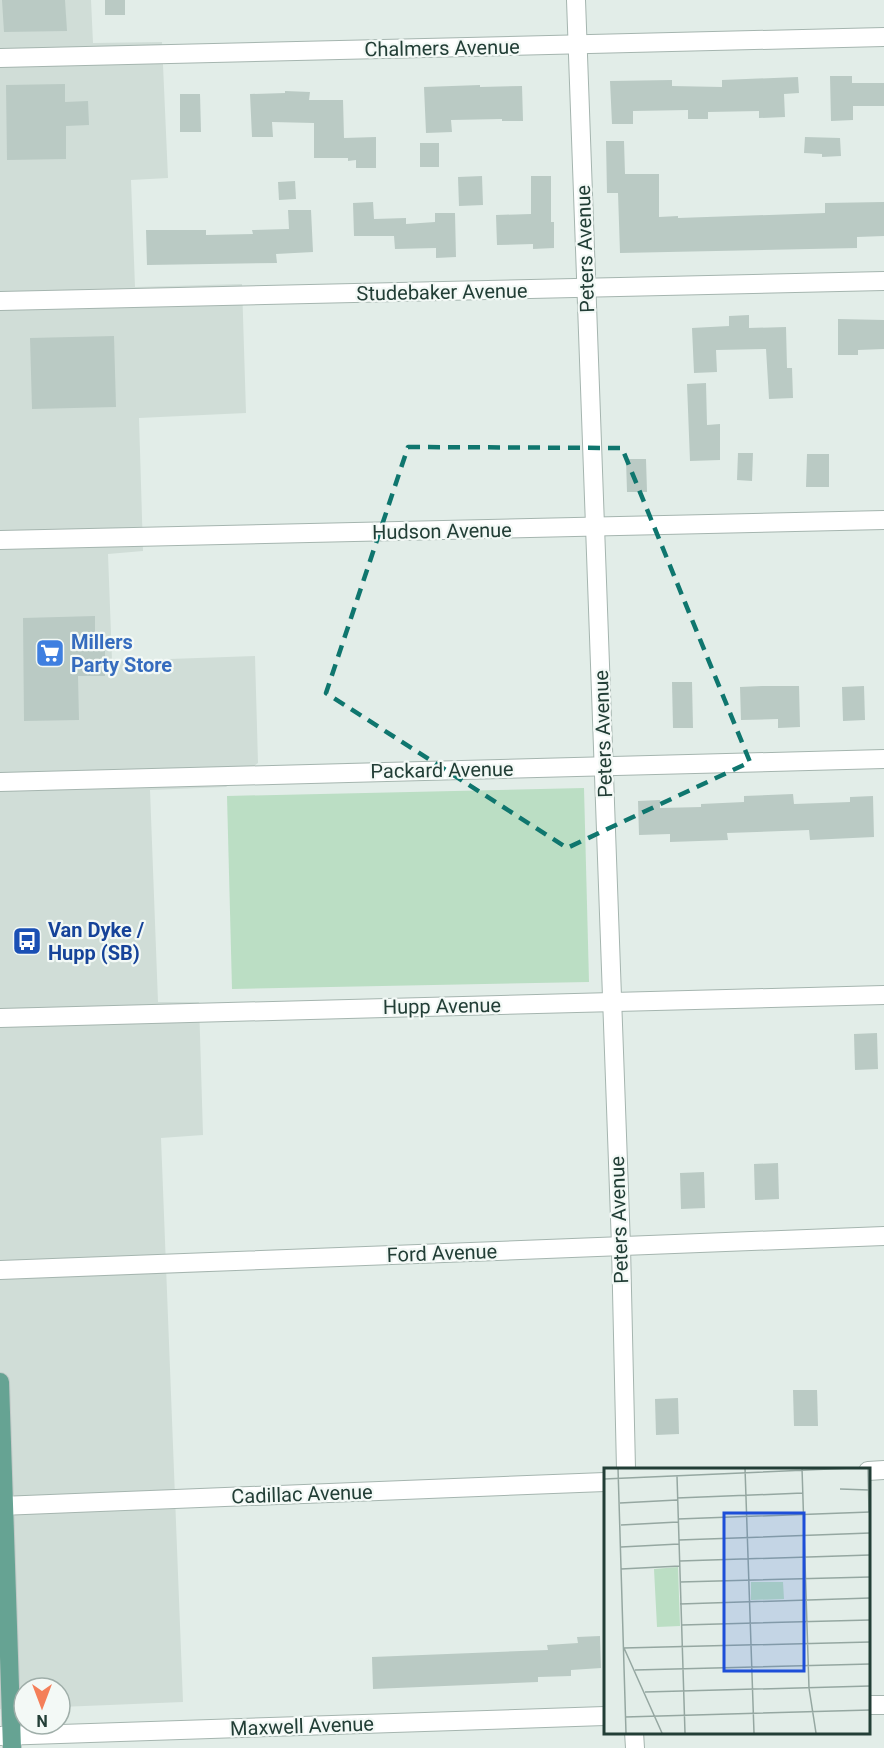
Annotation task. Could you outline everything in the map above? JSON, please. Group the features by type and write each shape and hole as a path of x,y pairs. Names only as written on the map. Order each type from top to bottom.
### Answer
{"main road":[{"path":"0,1382 8,1740"}],"street":[{"name":"Peters Avenue","path":"576,0 621,1246 626,1468"},
{"name":"Chalmers Avenue","path":"0,58 884,37"},
{"name":"Studebaker Avenue","path":"0,301 884,281"},
{"name":"Hudson Avenue","path":"0,540 884,520"},
{"name":"Packard Avenue","path":"0,782 884,759"},
{"name":"Hupp Avenue","path":"0,1018 884,995"},
{"name":"Ford Avenue","path":"0,1270 884,1236"},
{"path":"869,1471 884,1470"},
{"name":"Cadillac Avenue","path":"2,1506 604,1482"},
{"name":"Maxwell Avenue","path":"8,1740 604,1716"},
{"path":"634,1733 635,1748"}],"highlighted area":[{"path":"408,447 622,448 750,762 567,848 326,693"}],"shaded area":[{"path":"0,0 91,0 93,43 162,42 168,178 131,180 135,287 242,284 246,413 139,418 143,551 108,554 112,661 255,656 258,763 226,787 150,790 158,1002 199,1002 203,1135 161,1138 183,1702 72,1707 72,1676 12,1676 12,1708 0,1709"}],"green space":[{"path":"584,788 589,982 232,989 227,796"}],"building":[{"path":"2,0 65,0 67,31 4,32"},
{"path":"105,0 125,0 125,15 105,15"},
{"path":"830,76 852,76 852,83 884,83 884,106 853,106 853,120 831,121"},
{"path":"798,77 799,93 784,94 785,117 759,118 759,111 708,112 708,119 688,119 688,110 633,111 633,124 612,124 610,81 672,80 672,86 722,87 722,80"},
{"path":"65,84 65,102 88,101 89,125 66,126 66,159 7,160 6,85"},
{"path":"480,85 480,87 522,86 523,121 451,120 452,132 426,133 424,87"},
{"path":"285,91 310,92 309,100 343,100 344,138 376,137 376,168 356,168 356,160 348,161 348,158 314,158 314,123 272,122 273,137 252,137 250,94 285,93"},
{"path":"180,94 200,94 201,132 180,132"},
{"path":"805,137 840,138 841,156 822,157 822,154 804,153"},
{"path":"606,141 624,141 625,174 659,174 659,217 825,213 825,203 884,202 884,236 857,237 857,248 620,253 618,193 607,193"},
{"path":"420,143 439,143 439,167 420,167"},
{"path":"482,176 483,205 459,206 458,177"},
{"path":"531,176 551,176 551,222 554,222 554,248 533,249 533,244 497,245 496,215 531,214"},
{"path":"295,181 296,199 279,200 278,182"},
{"path":"373,202 374,219 406,218 406,224 435,222 435,213 455,213 456,257 436,258 436,248 395,249 394,236 354,236 353,203"},
{"path":"288,210 311,210 313,252 276,254 277,263 147,265 146,230 206,230 206,235 253,234 252,230 289,229"},
{"path":"749,315 749,328 786,327 787,368 792,368 793,398 769,399 766,349 716,350 717,372 694,373 692,328 729,326 729,316"},
{"path":"838,319 884,320 884,349 858,350 858,355 838,355"},
{"path":"114,336 116,407 32,409 30,338"},
{"path":"706,383 707,425 720,424 720,460 690,461 687,384"},
{"path":"738,453 753,453 752,481 737,480"},
{"path":"807,454 829,454 829,487 806,487"},
{"path":"626,459 646,459 647,492 627,492"},
{"path":"95,616 95,635 105,635 105,676 78,676 79,720 24,721 23,618"},
{"path":"672,682 692,682 693,728 673,728"},
{"path":"799,686 800,727 778,728 778,719 741,720 740,687"},
{"path":"864,686 865,720 843,721 842,687"},
{"path":"793,794 794,804 850,802 850,797 873,796 874,837 810,840 809,830 727,833 728,840 670,842 670,834 639,835 638,801 660,800 660,808 701,807 701,804 744,802 744,796"},
{"path":"877,1033 878,1069 855,1070 854,1034"},
{"path":"778,1163 779,1199 755,1200 754,1164"},
{"path":"704,1172 705,1208 681,1209 680,1173"},
{"path":"793,1390 817,1390 818,1426 794,1426"},
{"path":"678,1398 679,1434 656,1435 655,1399"},
{"path":"600,1636 601,1668 571,1670 571,1676 538,1677 538,1682 373,1689 372,1657 548,1650 547,1645 578,1643 577,1637"}],"place":[{"name":"Millers Party Store","path":"50,653"},
{"name":"Van Dyke / Hupp (SB)","path":"27,941"}]}
